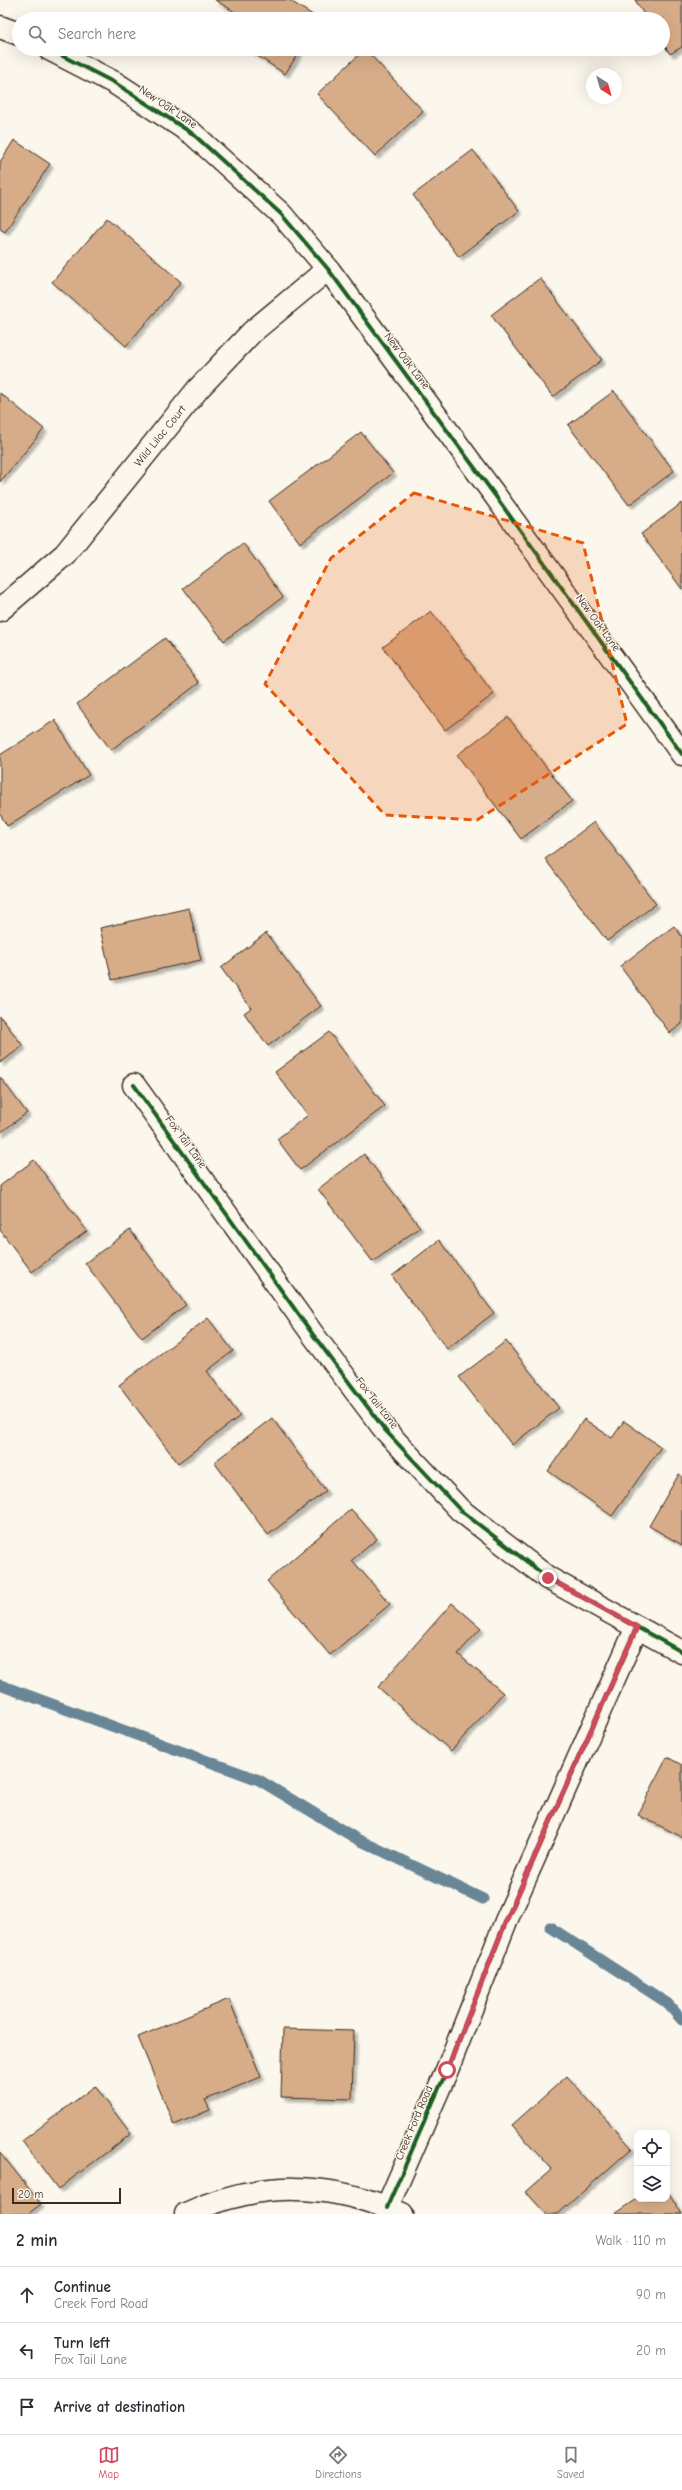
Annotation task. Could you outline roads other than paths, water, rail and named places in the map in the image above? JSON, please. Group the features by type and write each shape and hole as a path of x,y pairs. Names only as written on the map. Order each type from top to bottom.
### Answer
{"street":[{"path":"0,27 12,31"},
{"name":"New Oak Lane","path":"63,56 115,83 193,134 281,214 328,269 494,494 682,754"},
{"name":"Wild Lilac Court","path":"0,610 65,554 198,389 252,332 328,269"},
{"name":"Fox Tail Lane","path":"134,1085 314,1336 385,1430 460,1510 548,1578 682,1652"},
{"name":"Creek Ford Road","path":"395,2211 447,2070 506,1921 637,1627"},
{"path":"186,2214 209,2203 264,2189 329,2190 360,2196 395,2211"}],"waterway":[{"path":"0,1685 259,1780 357,1839 483,1899"},
{"path":"550,1927 667,2003 682,2020"}]}
